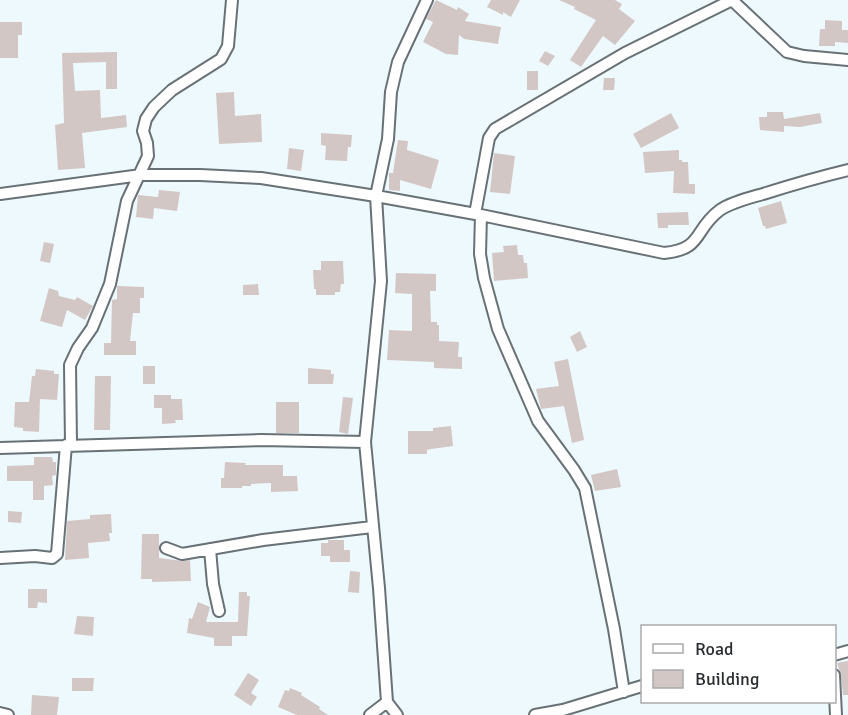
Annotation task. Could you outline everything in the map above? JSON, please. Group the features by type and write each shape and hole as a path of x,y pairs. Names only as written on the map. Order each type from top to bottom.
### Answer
{"street":[{"path":"0,558 35,556 52,558 57,554 68,444 70,365 78,348 92,328 110,284 128,201 148,156 143,131 146,119 154,107 172,90 221,59 228,46 232,0"},
{"path":"397,715 387,702 365,442 381,281 376,196 388,139 391,92 398,62 426,0"},
{"path":"624,692 614,629 585,488 538,421 498,329 484,278 478,214 489,138 495,129 625,52 732,0 788,52 804,57 848,60"},
{"path":"0,194 141,175 261,178 478,214 664,253 679,251 692,245 708,219 722,208 784,187 848,170"},
{"path":"0,448 68,444 261,440 365,442"},
{"path":"166,548 182,554 262,540 372,527"},
{"path":"210,549 213,584 219,611"},
{"path":"535,715 563,710 641,687"},
{"path":"370,715 387,702"},
{"path":"0,713 8,715"}],"building":[{"path":"436,0 457,10 458,7 469,14 465,21 501,27 498,44 464,39 459,35 458,55 446,54 423,42 433,22 426,19"},
{"path":"491,0 520,0 511,17 487,7"},
{"path":"559,0 615,0 622,4 619,9 635,21 615,45 603,36 581,67 570,60 596,20"},
{"path":"825,20 842,21 842,30 848,30 848,43 835,42 835,46 819,46 820,29 825,29"},
{"path":"0,22 22,22 22,35 18,35 18,58 0,58"},
{"path":"545,51 555,56 548,66 539,61"},
{"path":"117,52 117,89 106,89 106,62 73,63 75,91 100,90 101,118 126,115 127,127 82,133 85,168 58,170 55,125 64,123 62,53"},
{"path":"527,71 538,71 538,90 527,90"},
{"path":"604,78 615,78 614,90 603,90"},
{"path":"234,92 235,116 261,114 262,142 219,144 216,93"},
{"path":"767,112 783,112 784,119 820,113 822,123 800,127 784,126 784,132 760,130 759,117 767,117"},
{"path":"671,113 679,128 641,148 633,134"},
{"path":"321,133 352,135 347,161 325,160 326,146 321,145"},
{"path":"398,140 408,141 407,150 439,160 431,189 400,180 400,191 389,190 389,173 393,173"},
{"path":"289,148 304,150 301,171 287,169"},
{"path":"679,150 679,160 688,162 689,184 695,184 695,194 673,193 674,171 645,173 643,152"},
{"path":"494,153 515,156 510,194 490,192"},
{"path":"159,190 180,192 177,211 154,208 153,219 136,217 138,195 158,197"},
{"path":"781,201 787,223 766,229 758,208"},
{"path":"688,212 689,225 668,225 668,228 658,228 657,213"},
{"path":"44,242 54,244 50,263 40,261"},
{"path":"517,245 518,255 523,255 524,263 527,263 528,278 494,281 492,253 504,252 503,246"},
{"path":"321,261 343,261 344,284 341,284 340,292 335,292 335,295 316,295 313,270 321,270"},
{"path":"396,273 436,274 436,291 430,291 431,322 437,322 439,325 439,341 459,342 458,357 462,357 462,369 434,368 434,362 387,360 389,330 412,331 412,294 395,293"},
{"path":"258,284 259,295 243,295 243,285"},
{"path":"117,286 144,287 144,298 140,298 140,313 133,313 130,341 136,341 136,355 104,355 104,343 111,343 112,300 117,299"},
{"path":"49,288 58,291 59,296 75,300 77,297 93,306 85,320 67,310 62,327 40,321"},
{"path":"580,331 587,347 577,352 570,337"},
{"path":"568,359 584,440 572,443 564,406 541,409 536,389 559,386 554,362"},
{"path":"143,366 155,366 155,384 143,384"},
{"path":"308,368 331,370 331,374 334,374 333,384 308,384"},
{"path":"36,369 54,371 54,374 59,374 57,400 40,399 39,432 23,431 23,428 14,427 15,402 29,402 32,376 35,376"},
{"path":"95,376 111,376 110,430 94,430"},
{"path":"154,395 171,395 171,399 182,399 183,420 162,424 162,408 154,408"},
{"path":"343,397 353,398 348,434 339,432"},
{"path":"276,402 299,402 299,433 276,433"},
{"path":"451,426 453,446 427,450 427,454 408,454 408,431 433,431 433,428"},
{"path":"34,457 52,457 53,462 56,462 56,475 52,476 53,485 44,486 44,500 33,500 33,481 7,481 7,466 34,465"},
{"path":"225,462 246,463 245,465 283,465 283,476 297,476 298,491 271,492 271,483 251,484 251,486 242,486 242,488 221,488"},
{"path":"617,469 621,487 595,491 591,475"},
{"path":"8,511 22,512 21,523 8,522"},
{"path":"111,514 110,541 88,543 89,558 65,560 67,521 90,519 90,515"},
{"path":"142,534 159,534 159,558 190,560 191,581 152,582 152,579 141,579"},
{"path":"328,540 344,540 344,550 350,550 350,562 330,562 330,556 321,556 321,543 328,543"},
{"path":"350,571 360,572 359,593 348,592"},
{"path":"28,589 47,589 47,603 38,602 37,608 28,608"},
{"path":"239,592 247,592 247,596 250,596 247,636 232,636 232,646 214,646 214,638 187,633 189,618 192,619 198,602 210,607 206,622 238,622"},
{"path":"77,616 94,617 93,636 74,634"},
{"path":"848,661 848,695 843,695 837,663"},
{"path":"248,673 259,680 251,693 257,697 251,706 234,695"},
{"path":"72,678 94,678 93,691 72,691"},
{"path":"290,688 302,693 301,695 328,715 297,715 278,707 285,690 289,691"},
{"path":"32,695 59,697 57,715 31,715"}]}
